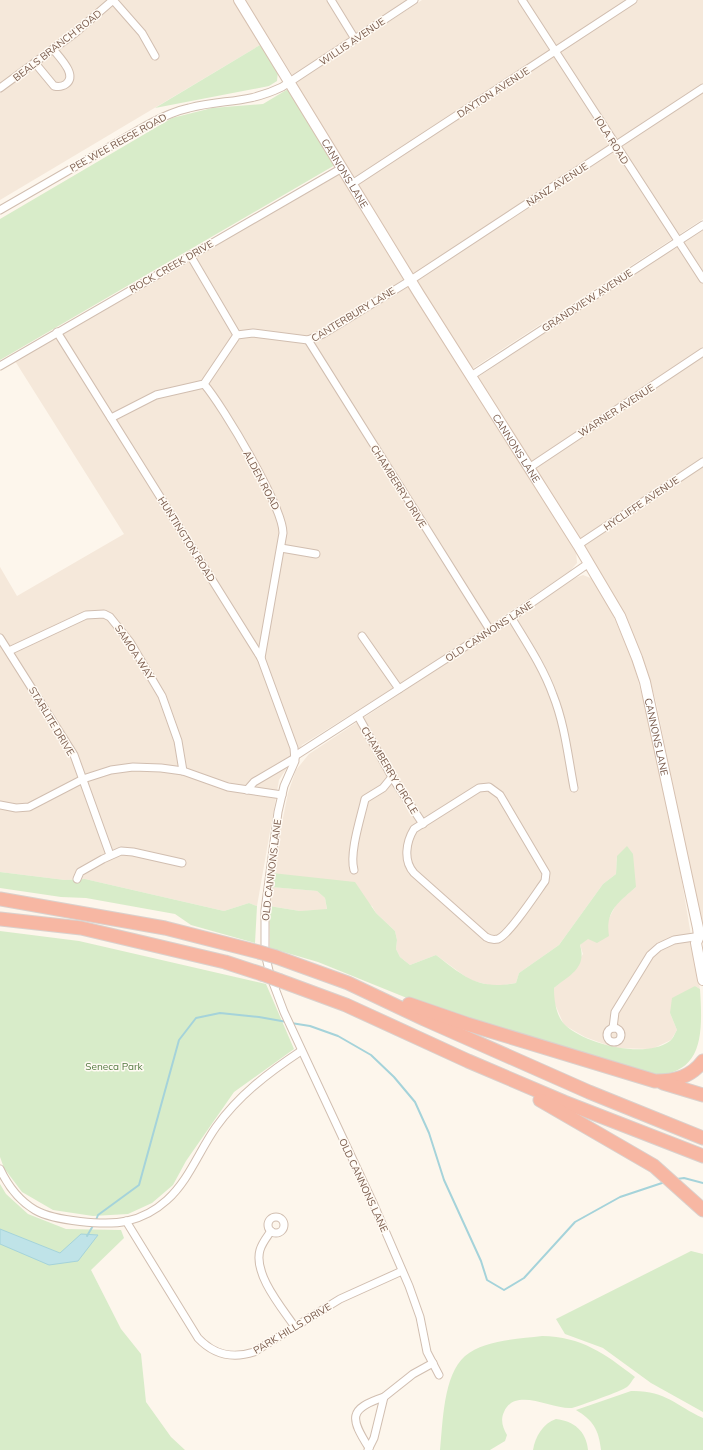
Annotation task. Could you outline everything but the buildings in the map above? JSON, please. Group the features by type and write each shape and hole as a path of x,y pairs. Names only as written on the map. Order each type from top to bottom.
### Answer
{"highway":[{"path":"0,899 164,928 259,952 467,1024 703,1095"},
{"path":"0,919 81,928 226,962 262,974 346,1005 468,1061 564,1102 703,1156"},
{"path":"348,983 424,1019 589,1092 703,1138"},
{"path":"468,1061 556,1108 654,1166 703,1210"},
{"path":"655,1081 673,1080 684,1077 696,1070 703,1061"}],"main road":[{"name":"CANNONS LANE","path":"239,0 411,280 578,545 620,616 645,682 702,937 696,943 703,980"}],"street":[{"name":"BEALS BRANCH ROAD","path":"0,88 53,50 114,0"},
{"path":"114,0 142,33 155,56"},
{"path":"330,0 355,39"},
{"name":"WILLIS AVENUE","path":"290,82 414,0"},
{"name":"IOLA ROAD","path":"522,0 703,279"},
{"name":"DAYTON AVENUE","path":"352,184 633,0"},
{"path":"36,63 54,86 62,86 67,84 70,79 69,72 53,50"},
{"name":"PEE WEE REESE ROAD","path":"0,210 160,118 190,107 258,98 290,82"},
{"name":"NANZ AVENUE","path":"411,280 703,88"},
{"name":"ROCK CREEK DRIVE","path":"0,366 342,168"},
{"name":"GRANDVIEW AVENUE","path":"471,376 703,225"},
{"path":"111,418 156,395 204,384 237,335 190,255"},
{"name":"CANTERBURY LANE","path":"237,335 253,333 308,340 323,334 411,280"},
{"name":"HUNTINGTON ROAD","path":"57,332 260,658 294,748 295,757"},
{"name":"CHAMBERRY DRIVE","path":"308,340 490,630"},
{"name":"WARNER AVENUE","path":"529,468 703,352"},
{"name":"ALDEN ROAD","path":"204,384 222,408 273,500 282,524 281,548 260,658"},
{"name":"HYCLIFFE AVENUE","path":"578,545 703,462"},
{"path":"281,548 316,554"},
{"name":"OLD CANNONS LANE","path":"438,1375 427,1352 415,1301 301,1051 270,975 265,948 265,910 282,795 295,757 511,617 589,564"},
{"name":"SAMOA WAY","path":"9,651 86,614 104,614 110,617 120,626 162,696 178,741 183,771"},
{"path":"511,617 540,666 554,696 563,727 574,788"},
{"path":"362,636 399,689"},
{"name":"STARLITE DRIVE","path":"0,638 68,744 83,779 110,855"},
{"name":"CHAMBERRY CIRCLE","path":"358,716 392,777 423,824"},
{"path":"247,790 254,782 295,757"},
{"path":"0,805 16,808 29,807 83,779 111,770 133,767 161,768 183,771 228,787 282,795"},
{"path":"354,870 352,865 354,851 365,799 383,788 392,777"},
{"name":"CHAMBERRY CIRCLE","path":"489,787 500,794 543,866 546,876 540,888 501,937 494,940 486,937 410,868 407,860 409,838 414,829 423,824 479,788 489,787"},
{"path":"76,879 80,872 110,855 121,851 133,852 182,863"},
{"path":"613,1028 616,1012 650,955 659,947 674,940 702,937"},
{"path":"0,1169 14,1193 34,1210 55,1218 80,1222 122,1222 146,1214 167,1200 179,1187 215,1128 238,1100 261,1078 301,1051"},
{"name":"PARK HILLS DRIVE","path":"122,1222 191,1330 208,1347 220,1354 242,1355 263,1347 340,1299 402,1271"},
{"path":"271,1231 261,1249 260,1265 264,1279 295,1327"},
{"path":"368,1449 356,1425 356,1412 362,1406 384,1398 413,1374 432,1363"},
{"path":"368,1449 374,1438 384,1398"}],"shaded area":[{"path":"0,0 233,0 260,45 0,200"},
{"path":"245,0 409,0 293,76"},
{"path":"422,0 703,0 703,219 472,369 295,83"},
{"path":"338,173 343,173 576,551 577,563 570,571 438,660 302,745 279,780 257,906 249,903 224,911 85,879 65,880 0,872 0,567 17,596 124,534 15,361"},
{"path":"703,229 703,926 656,702 646,667 627,619 606,582 475,379"},
{"path":"583,575 593,579 605,597 632,659 652,732 680,870 700,989 695,986 670,1013 677,1030 671,1040 652,1049 615,1048 585,1037 564,1025 554,1002 554,988 568,976 583,954 580,945 607,922 617,903 636,887 617,856 616,874 603,884 559,945 519,973 516,983 504,985 489,985 470,980 436,955 410,965 400,957 396,949 397,940 395,931 376,913 372,906 272,873 288,793 296,770 309,754 575,578"},
{"path":"272,887 317,891 325,898 327,910 300,911 269,906"}],"green space":[{"path":"260,45 278,71 277,81 269,86 155,108"},
{"path":"288,89 335,165 0,360 0,219 172,118 212,108 263,104"},
{"path":"627,846 633,854 636,887 614,908 609,920 609,936 597,943 588,939 580,945 582,953 579,965 571,975 554,988 555,1003 559,1017 565,1025 587,1038 602,1044 617,1047 647,1049 660,1046 670,1041 677,1030 670,1013 672,998 695,986 700,989 701,1022 700,1036 696,1049 690,1060 681,1068 669,1073 652,1075 439,1011 318,962 270,948 269,906 300,911 327,909 325,898 317,891 271,887 272,873 355,882 376,913 395,931 397,940 396,949 400,957 410,965 436,955 455,970 472,980 491,985 516,983 519,973 559,945 603,884 616,874 617,856"},
{"path":"0,872 65,880 85,879 224,911 249,903 257,906 255,943 191,925 175,914 86,898 61,897 0,888"},
{"name":"Seneca Park","path":"0,931 79,941 266,984 294,1049 234,1092 186,1161 173,1185 152,1203 128,1214 93,1216 53,1210 22,1192 4,1168 0,1157"},
{"path":"0,1184 6,1194 28,1214 66,1229 121,1230 124,1238 91,1270 121,1329 141,1354 146,1402 171,1437 185,1450 0,1450"},
{"path":"691,1251 703,1254 703,1412 651,1383 603,1348 565,1334 556,1319"},
{"path":"542,1336 569,1339 581,1343 602,1354 635,1377 628,1386 623,1389 572,1408 564,1408 535,1401 517,1401 509,1404 502,1418 502,1424 507,1435 505,1441 490,1450 440,1450 443,1413 448,1387 458,1364 465,1356 491,1343"},
{"path":"631,1391 653,1393 669,1399 703,1418 703,1450 601,1450 599,1437 594,1426 587,1418 576,1410"},
{"path":"556,1419 568,1422 578,1428 585,1437 588,1450 533,1450 540,1431 551,1421"}],"water":[{"path":"0,1229 60,1253 81,1234 98,1235 78,1261 49,1265 0,1244"}],"waterway":[{"path":"96,1220 98,1215 139,1185 179,1040 196,1018 220,1013 259,1017 287,1022"},
{"path":"291,1023 310,1026 338,1036 371,1055 394,1077 415,1102 429,1133 444,1180 481,1261 487,1280 504,1290 524,1278 575,1222 620,1197 665,1182"},
{"path":"677,1179 684,1178 703,1183"},
{"path":"87,1236 94,1224"}]}
